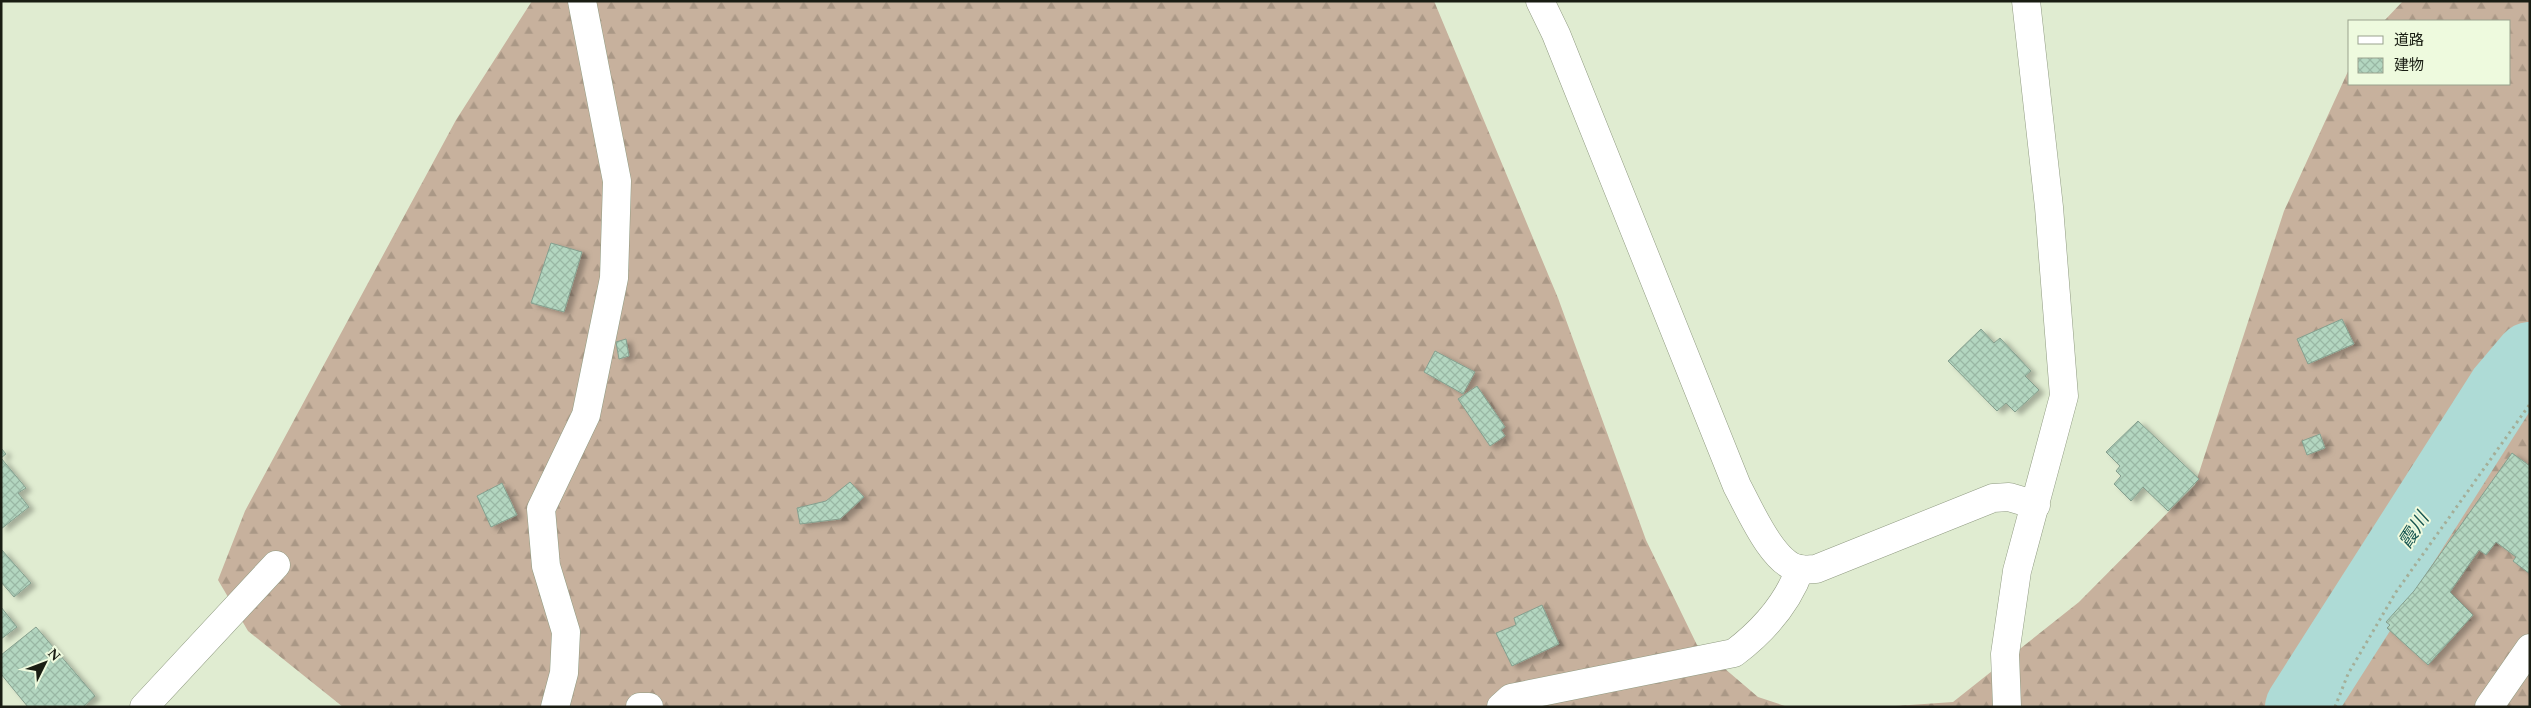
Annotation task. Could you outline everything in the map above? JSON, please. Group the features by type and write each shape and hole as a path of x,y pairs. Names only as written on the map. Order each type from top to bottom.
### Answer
{"street":[{"path":"555,707 564,673 566,632 546,566 540,509 586,415 614,278 617,181 582,1"},
{"path":"1540,1 1556,34 1737,486 1765,538 1786,564 1800,569 1816,569 1993,498 2009,497 2036,505"},
{"path":"2007,707 2005,654 2016,580 2064,396 2049,206 2026,1"},
{"path":"144,707 276,565"},
{"path":"1500,707 1511,698 1734,653 1752,639 1776,614 1792,589 1800,569"},
{"path":"2489,707 2530,648"},
{"path":"640,707 649,707"}],"path":[{"path":"2335,707 2348,674 2396,592 2530,404"}],"green space":[{"path":"532,1 1434,1 1558,298 1646,540 1697,645 1758,697 1788,707 343,707 248,631 218,580 245,511 456,120"},
{"path":"2403,1 2530,1 2530,707 1881,707 1953,702 2079,602 2195,485 2284,211 2348,71 2348,85 2511,85 2511,20 2385,20"}],"building":[{"path":"551,243 582,252 564,312 531,303"},
{"path":"2342,319 2354,344 2308,364 2297,339"},
{"path":"1981,329 1994,343 2000,338 2031,371 2025,376 2039,390 2015,412 2006,403 1997,411 1948,361"},
{"path":"626,339 629,356 619,359 616,342"},
{"path":"1435,351 1475,372 1463,394 1424,372"},
{"path":"1477,386 1505,427 1501,430 1505,436 1490,446 1458,399"},
{"path":"2138,421 2199,479 2168,511 2143,487 2131,501 2114,484 2121,476 2116,471 2120,466 2106,452"},
{"path":"2320,434 2325,448 2307,455 2302,441"},
{"path":"1,448 6,454 1,458"},
{"path":"2512,453 2530,466 2530,574 2513,561 2516,557 2496,542 2486,555 2479,550 2450,592 2473,615 2428,665 2387,628 2390,625 2386,622 2414,591"},
{"path":"1,458 26,488 18,493 29,507 1,529"},
{"path":"850,482 864,497 840,519 800,524 797,508 826,501"},
{"path":"502,483 517,515 491,527 477,496"},
{"path":"1,549 31,583 14,597 1,582"},
{"path":"1542,605 1559,644 1512,666 1496,633 1516,625 1514,618"},
{"path":"1,607 17,627 1,639"},
{"path":"36,627 95,696 83,707 28,707 1,674 1,655"}],"waterway":[{"name":"霞川","path":"2300,707 2502,390 2530,357"}]}
